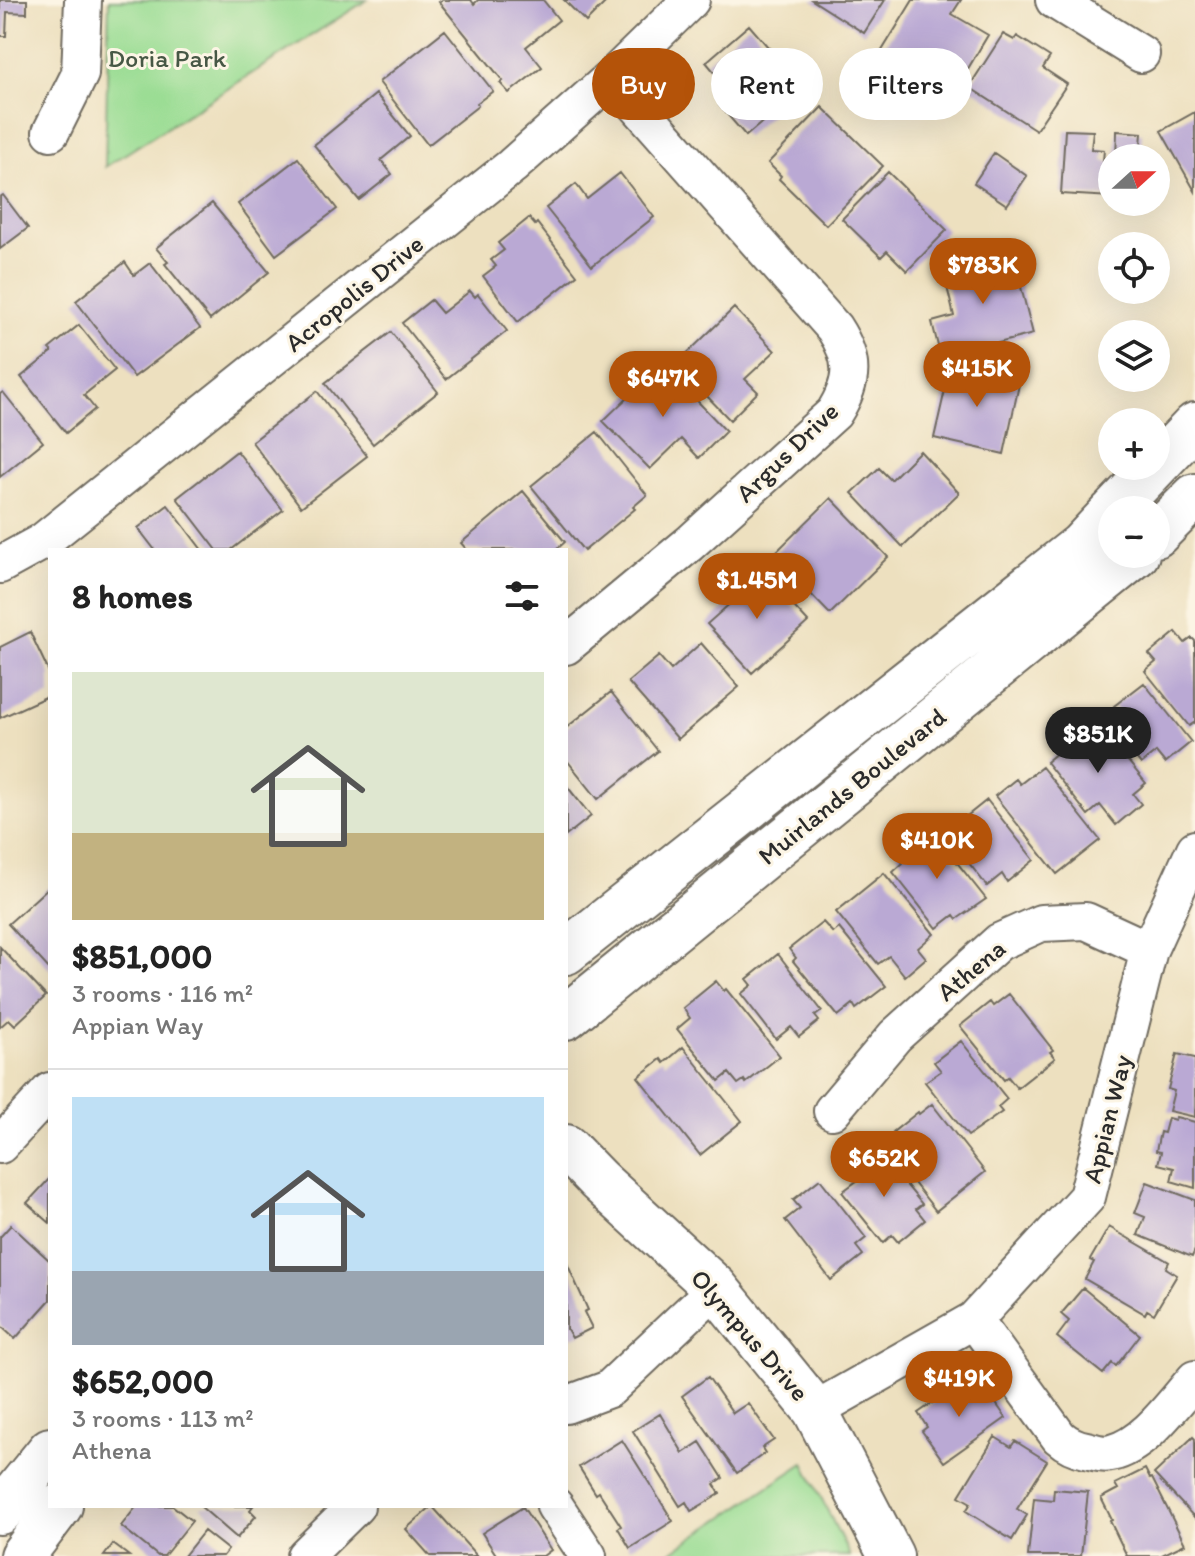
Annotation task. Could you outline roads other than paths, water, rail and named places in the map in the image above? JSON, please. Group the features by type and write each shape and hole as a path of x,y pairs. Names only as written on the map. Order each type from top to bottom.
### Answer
{"main road":[{"name":"Muirlands Boulevard","path":"1127,496 1195,425"},
{"path":"1170,521 1195,496"},
{"name":"Muirlands Boulevard","path":"568,950 1069,555 1098,527"},
{"name":"Muirlands Boulevard","path":"568,1015 1120,568"},
{"name":"Olympus Drive","path":"568,1149 716,1288 815,1410 891,1556"},
{"path":"0,1512 48,1452"},
{"path":"22,1556 58,1508"}],"street":[{"path":"51,132 80,74 83,0"},
{"name":"Acropolis Drive","path":"642,48 691,0"},
{"path":"1054,0 1141,54"},
{"name":"Acropolis Drive","path":"0,565 42,542 512,166 592,95"},
{"name":"Argus Drive","path":"568,644 689,544 834,413 845,395 849,380 845,345 834,328 650,120"},
{"name":"Appian Way","path":"815,1410 974,1320 1087,1197 1149,950 1195,849"},
{"name":"Athena","path":"832,1111 895,1036 999,942 1041,923 1086,921 1149,950"},
{"path":"0,1145 48,1093"},
{"path":"568,1404 609,1389 716,1288"},
{"path":"974,1320 1059,1437 1079,1449 1110,1454 1135,1442 1195,1379"},
{"path":"305,1556 354,1508"},
{"path":"556,1508 588,1556"}],"park label":[{"name":"Doria Park","path":"167,58"}]}
